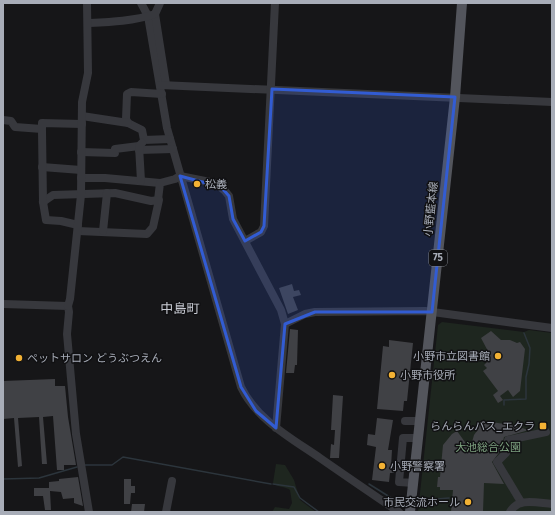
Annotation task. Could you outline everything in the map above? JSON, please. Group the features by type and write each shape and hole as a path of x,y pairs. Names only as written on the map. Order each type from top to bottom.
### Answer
{"main road":[{"name":"小野藍本線","path":"410,512 455,97 462,3"}],"street":[{"path":"87,3 89,23 88,73 83,94 81,195 68,306 69,312 67,334 76,434 89,512"},
{"path":"141,3 152,15 163,85 162,94 170,139 241,387 247,400 256,411 276,428 398,512"},
{"path":"89,23 116,21 152,15 160,3"},
{"path":"245,241 261,232 264,226 272,89 275,3"},
{"path":"163,85 552,102"},
{"path":"128,123 126,119 127,94 131,92 162,94"},
{"path":"3,120 11,121 15,127 42,126 82,120 128,123 142,130 141,181"},
{"path":"42,126 43,202 46,220 61,221 78,228 148,234 153,227 158,205 160,183"},
{"path":"81,152 115,153 115,149 170,139"},
{"path":"141,145 173,149"},
{"path":"42,167 81,174 160,183 180,176 215,183 226,191 229,196 234,219 281,310 285,324 276,428"},
{"path":"43,202 53,195 111,193 151,201 158,200"},
{"path":"103,231 111,193"},
{"path":"3,304 68,306"},
{"path":"285,324 305,314 315,312 432,312 552,328"},
{"path":"406,421 420,422"},
{"path":"521,502 497,462 506,453 508,440 546,432"},
{"path":"414,483 399,482 403,438 418,438"},
{"path":"166,512 172,481"},
{"path":"510,512 515,505 521,502 552,504"}],"highlighted area":[{"path":"272,89 455,97 432,312 315,312 285,324 276,428 256,411 241,387 180,176 221,187 229,196 233,219 245,241 261,232 264,226"}],"green space":[{"name":"大池総合公園","path":"442,322 524,332 529,330 552,333 552,512 418,512 438,325"},
{"path":"276,464 285,465 294,480 300,500 316,512 272,512 275,507 289,509 292,503 290,490 277,486 273,483"}],"building":[{"path":"292,284 294,291 299,290 301,295 293,297 298,310 288,314 279,288"},
{"path":"290,329 298,330 297,365 295,365 294,373 286,373"},
{"path":"491,331 501,340 510,340 517,343 520,342 525,349 520,391 513,397 508,390 500,396 503,400 498,403 493,395 498,391 483,371 487,368 484,365 487,362 485,359 490,355 481,338"},
{"path":"389,340 413,343 407,401 404,401 403,411 377,409 383,346 389,347"},
{"path":"55,379 55,386 65,386 68,417 76,465 64,465 64,470 57,470 53,416 43,417 47,464 42,464 39,417 18,418 22,466 18,467 14,418 3,419 3,381"},
{"path":"333,395 343,396 339,458 330,458 331,444 334,445 335,430 331,430"},
{"path":"377,418 393,420 388,450 392,450 391,467 395,468 394,473 390,473 389,482 372,480 376,447 367,445 368,434 375,435"},
{"path":"491,422 529,430 504,437 501,450 492,462 504,484 484,483 483,512 451,512 453,490 440,490 440,487 437,487 438,477 440,477 443,445 452,434 457,431 470,449 474,435 479,428 477,424"},
{"path":"78,477 83,506 74,503 74,498 63,499 61,492 50,491 51,510 45,510 43,496 34,496 34,488 49,488 49,482 59,481 59,479"},
{"path":"124,479 131,479 131,486 135,486 135,493 131,493 130,504 124,504"},
{"path":"132,504 145,504 144,512 131,512"}],"waterway":[{"path":"504,405 504,400 526,399 526,377 530,348 524,333"},
{"path":"84,465 112,465 123,457 271,484"},
{"path":"3,479 39,478 77,467"},
{"path":"273,484 294,487 300,498 319,512"},
{"path":"369,484 401,504"},
{"path":"437,499 449,498"}],"place":[{"name":"松義","path":"197,184"},
{"name":"小野市立図書館","path":"498,356"},
{"name":"ペットサロン どうぶつえん","path":"19,358"},
{"name":"小野市役所","path":"392,375"},
{"name":"らんらんバス_エクラ","path":"543,426"},
{"name":"小野警察署","path":"382,466"},
{"name":"市民交流ホール","path":"468,502"}],"district":[{"name":"中島町","path":"180,308"}]}
